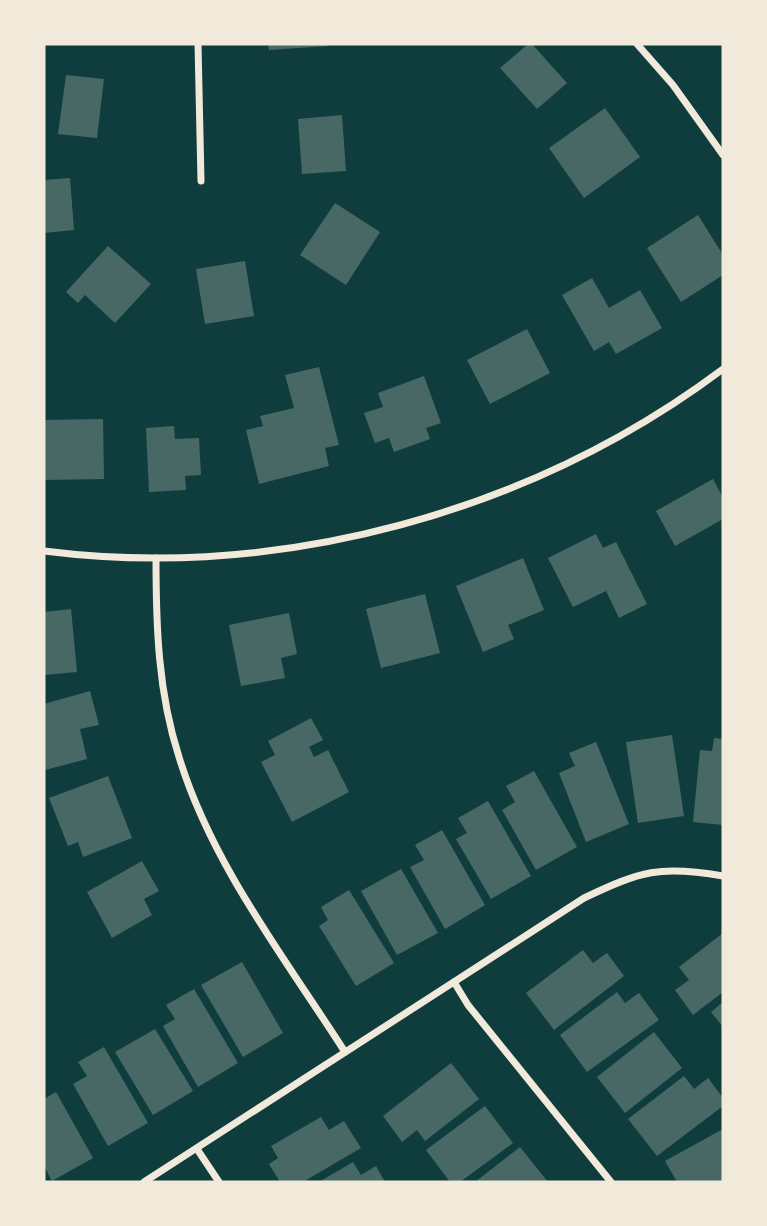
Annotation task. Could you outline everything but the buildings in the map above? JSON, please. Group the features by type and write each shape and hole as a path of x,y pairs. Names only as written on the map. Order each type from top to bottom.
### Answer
{"street":[{"path":"198,44 201,181"},
{"path":"637,44 673,86 723,155"},
{"path":"44,551 156,558 223,555 286,547 401,525 514,487 592,451 694,391 723,369"},
{"path":"156,558 156,634 161,679 178,757 222,860 345,1052"},
{"path":"144,1182 584,898 632,874 690,870 723,876"},
{"path":"454,982 468,1005 611,1182"},
{"path":"197,1149 219,1182"}]}
